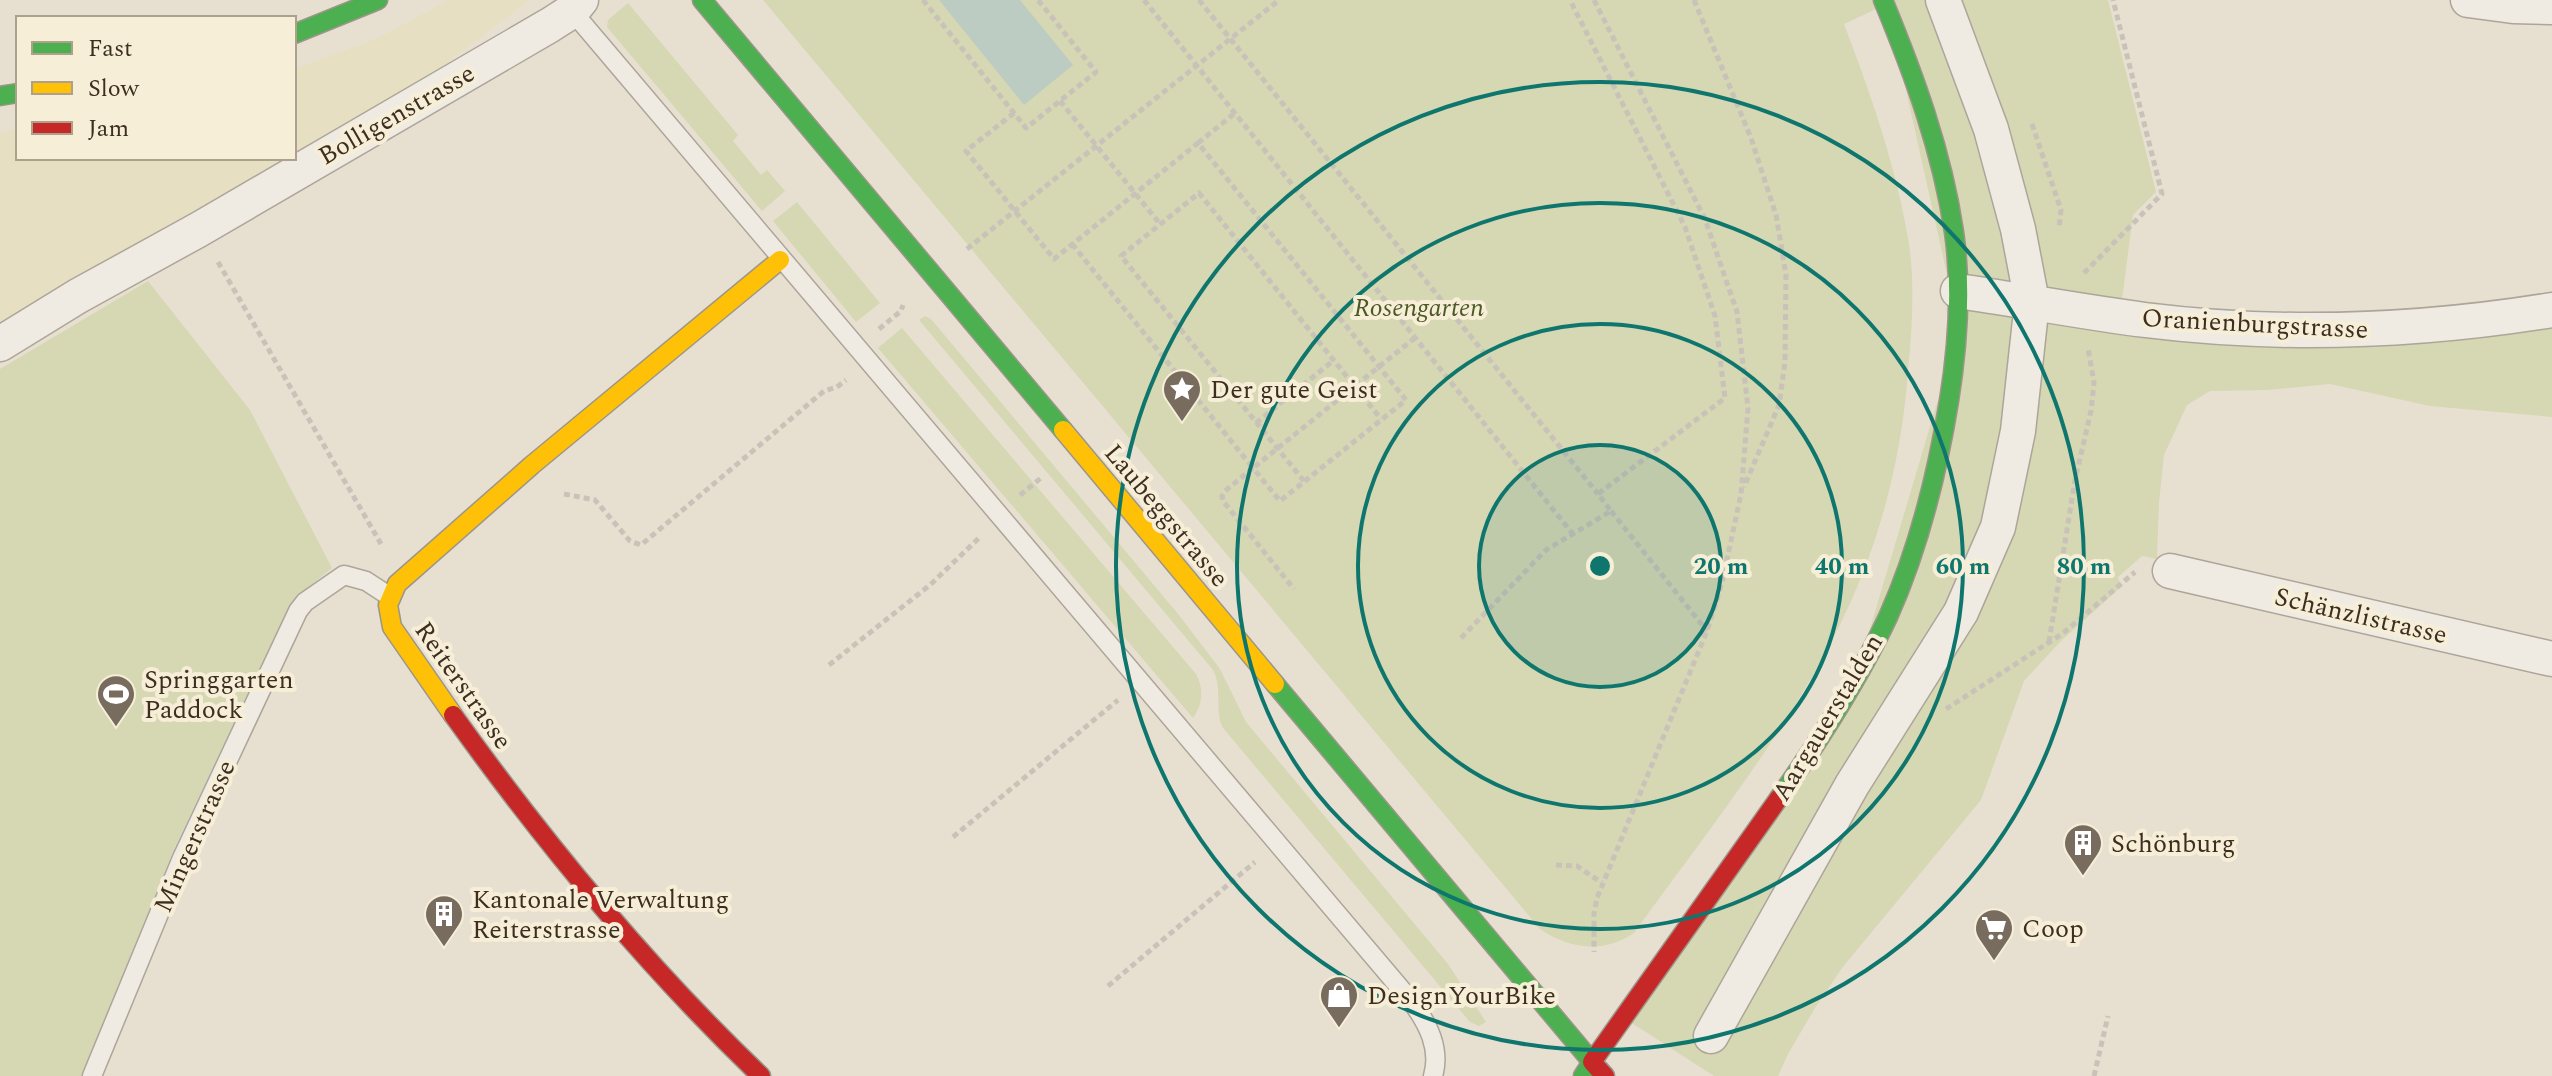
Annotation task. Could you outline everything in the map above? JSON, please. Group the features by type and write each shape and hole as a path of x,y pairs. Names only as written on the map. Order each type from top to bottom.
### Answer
{"main road":[{"path":"296,33 378,0"},
{"name":"Laubeggstrasse","path":"702,0 1593,1071"},
{"name":"Aargauerstalden","path":"1593,1071 1820,738 1877,637 1902,583 1921,529 1952,382 1958,291 1954,233 1943,173 1910,66 1883,0"},
{"path":"389,596 403,578 536,462 780,260"},
{"name":"Reiterstrasse","path":"389,596 387,611 396,635 565,868 684,1003 761,1076"}],"street":[{"path":"1711,1036 1852,785 1961,612 1998,527 2023,394 2032,302 2018,229 1991,129 1943,0"},
{"path":"2468,0 2552,7"},
{"name":"Bolligenstrasse","path":"0,344 576,6"},
{"name":"Oranienburgstrasse","path":"1958,291 2146,320 2228,327 2335,330 2433,327 2552,310"},
{"name":"Schänzlistrasse","path":"2170,571 2552,659"}],"lane":[{"path":"576,6 780,260 1420,1014 1436,1055 1433,1076"},
{"name":"Mingerstrasse","path":"92,1076 182,858 298,611 305,602 344,575 366,581 389,596"}],"path":[{"path":"923,0 1026,128 1096,72 1038,0"},
{"path":"1144,0 1572,533"},
{"path":"1199,0 1707,631"},
{"path":"971,246 1279,0"},
{"path":"1570,0 1685,227 1715,316 1725,398 1598,494"},
{"path":"1594,0 1705,219 1737,312 1748,408 1741,494 1722,583 1707,631 1602,883 1595,906 1594,952"},
{"path":"1694,0 1751,138 1776,215 1786,275 1785,362 1779,405 1741,494"},
{"path":"2092,264 2162,194 2113,0"},
{"path":"1060,101 1160,224"},
{"path":"1014,113 966,151 1054,259 1235,113"},
{"path":"1072,244 1280,501 1406,400 1198,143"},
{"path":"1304,481 1121,256 1160,224 1199,193 1381,419"},
{"path":"225,272 403,578"},
{"path":"2049,643 2075,480 2091,411 2094,383 2084,329 2087,311"},
{"path":"1294,589 1222,496 1416,337"},
{"path":"1256,423 1334,360"},
{"path":"536,462 561,491 595,500 630,541 641,545 824,391 837,387 848,378"},
{"path":"315,430 322,425"},
{"path":"1461,638 1546,550 1611,511"},
{"path":"829,665 930,585 1002,519"},
{"path":"1937,716 2049,643 2143,565 2170,571"},
{"path":"953,837 1140,682"},
{"path":"1108,986 1277,843"},
{"path":"1556,865 1577,866 1602,883"},
{"path":"2094,1076 2108,1016"}],"shaded area":[{"path":"449,0 530,0 407,93 296,156 296,68 376,39"},
{"path":"939,0 1020,0 1073,65 1024,105"},
{"path":"16,129 16,160 289,160 0,325 0,132"}],"green space":[{"name":"Rosengarten","path":"763,0 2108,0 2156,192 2133,215 2118,331 2335,346 2434,342 2552,326 2552,417 2430,406 2330,384 2210,391 2187,405 2164,455 2157,559 2142,556 2118,577 2121,587 2061,641 2024,681 1981,800 1842,968 1815,1008 1778,1076 1714,1076 1627,1020 1850,696 1959,329 1887,4 1844,24 1890,160 1911,260 1912,324 1905,402 1895,463 1880,523 1859,582 1825,653 1748,776 1634,933 1610,944 1587,946 1563,941 1540,929"},
{"path":"628,3 738,135 733,141 761,175 767,170 785,191 762,211 607,27 608,20"},
{"path":"797,202 880,303 856,322 773,221"},
{"name":"Springgarten Paddock","path":"148,281 250,410 332,568 290,606 174,849 82,1076 0,1076 0,369"},
{"path":"925,316 931,319 1179,615 1220,669 1246,722 1448,964 1486,1022 1479,1026 1470,1022 1223,728 1213,670 919,320"},
{"path":"902,328 1196,674 1201,696 1193,718 878,348"}],"traffic: fast":[{"path":"296,33 378,0"},
{"path":"702,0 1063,430"},
{"path":"1779,798 1851,687 1899,591 1933,484 1952,380 1958,295 1949,202 1926,114 1883,0"},
{"path":"0,96 16,93"},
{"path":"1275,684 1592,1062 1583,1076"}],"traffic: slow":[{"path":"453,715 392,627 388,605 397,584 532,465 780,260"},
{"path":"1063,430 1275,684"}],"traffic: jam":[{"path":"453,715 524,811 599,903 677,991 761,1076"},
{"path":"1605,1076 1592,1062 1779,798"}],"place":[{"name":"Der gute Geist","path":"1182,423"},
{"name":"Springgarten Paddock","path":"116,728"},
{"name":"Schönburg","path":"2083,877"},
{"name":"Kantonale Verwaltung Reiterstrasse","path":"444,948"},
{"name":"Coop","path":"1994,962"},
{"name":"DesignYourBike","path":"1339,1029"}]}
